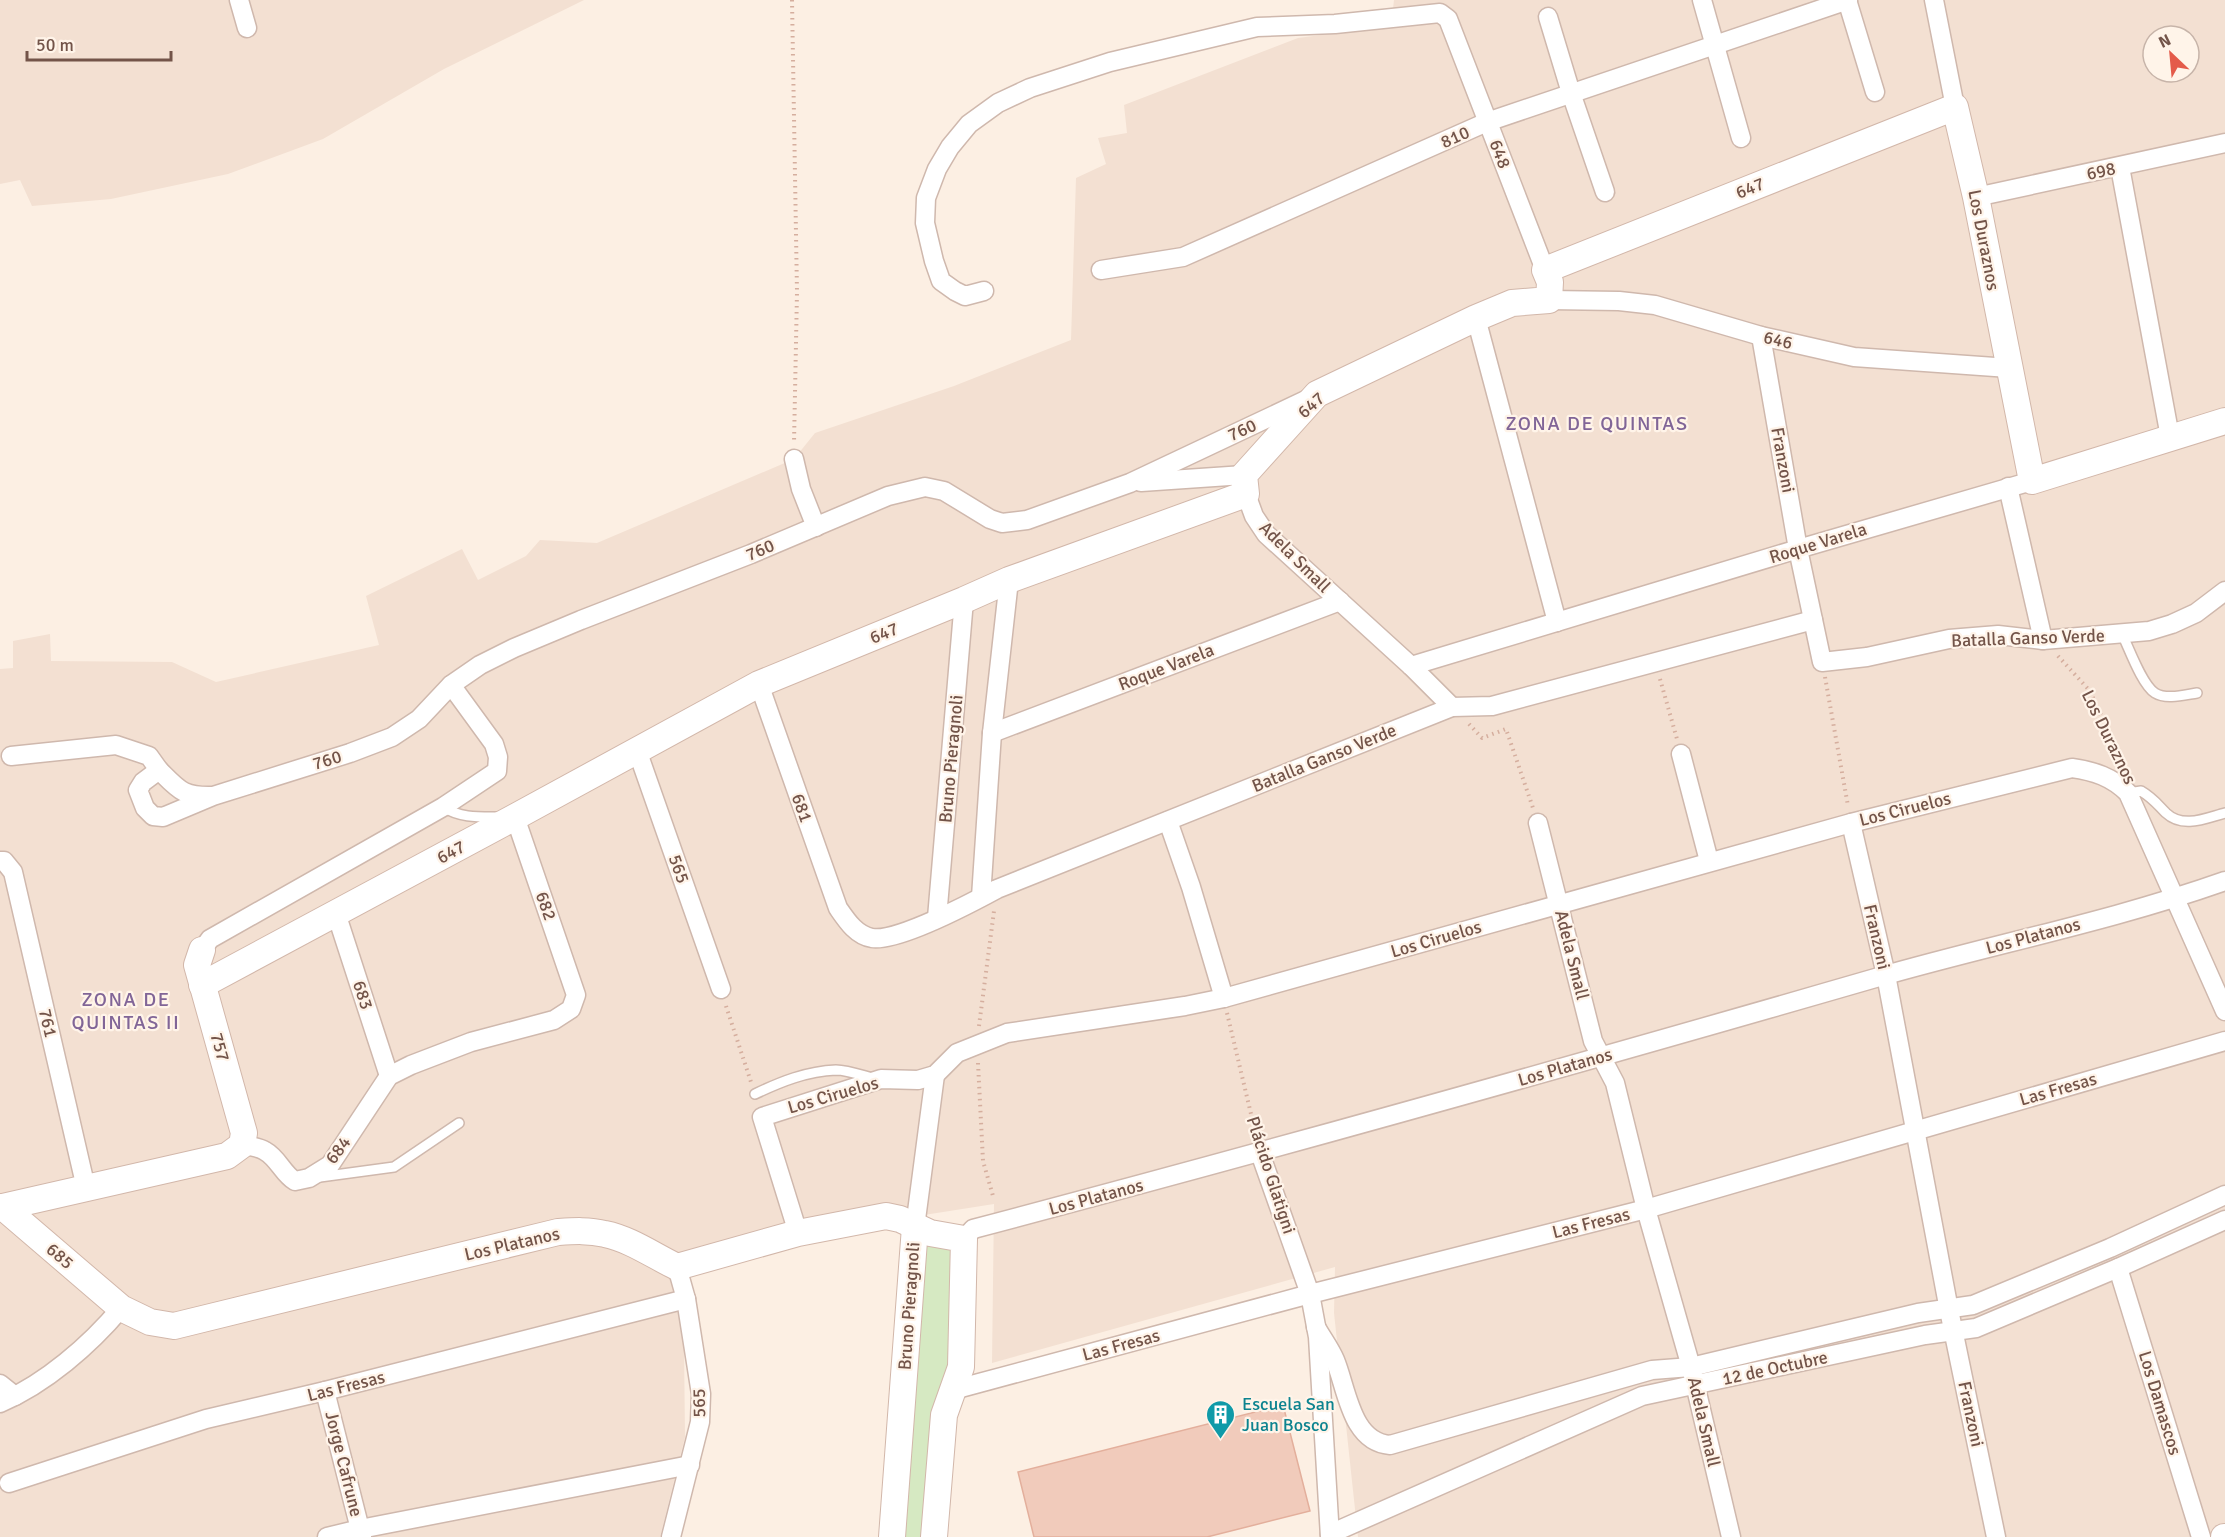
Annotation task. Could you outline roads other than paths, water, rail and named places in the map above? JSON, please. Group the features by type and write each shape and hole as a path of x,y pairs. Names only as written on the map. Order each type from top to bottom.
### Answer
{"street":[{"path":"239,0 247,28"},
{"path":"1702,0 1742,138"},
{"path":"1847,0 1875,92"},
{"name":"810","path":"1101,270 1183,257 1487,122 1847,0"},
{"name":"Los Duraznos","path":"1934,0 1976,197 2009,368 2020,484 2043,640"},
{"name":"648","path":"984,291 965,296 941,281 926,223 926,198 937,169 950,147 969,124 998,103 1030,88 1110,62 1257,27 1335,24 1440,13 1448,19 1550,282 1550,300"},
{"path":"1548,17 1605,192"},
{"name":"647","path":"1545,270 1955,107"},
{"name":"698","path":"1976,197 2225,143"},
{"path":"2120,167 2170,437"},
{"name":"647","path":"202,985 759,684 1245,484 1317,394 1512,303 1550,300"},
{"name":"646","path":"1550,300 1618,301 1655,305 1761,336 1854,357 2009,368"},
{"path":"1476,318 1557,622"},
{"name":"Franzoni","path":"1761,336 1798,549 1822,662"},
{"name":"760","path":"213,795 194,797 177,788 159,770 143,782 138,789 145,808 153,816 163,817 213,795 350,753 392,737 419,719 451,685 480,665 514,648 751,554 888,496 925,487 945,491 990,519 1002,523 1027,520 1130,483 1317,394"},
{"name":"Roque Varela","path":"1411,666 2225,421"},
{"path":"794,459 801,489 816,526"},
{"path":"1130,483 1245,484"},
{"name":"Adela Small","path":"1245,484 1254,516 1266,534 1411,666 1452,707"},
{"path":"989,893 992,733 1009,580"},
{"name":"Batalla Ganso Verde","path":"1822,662 1867,657 1949,639 1998,635 2043,640 2149,631 2196,613 2225,591"},
{"name":"Bruno Pieragnoli","path":"937,918 964,600"},
{"name":"Roque Varela","path":"992,733 1340,601"},
{"name":"Batalla Ganso Verde","path":"852,928 872,938 895,935 989,893 1452,707 1492,706 1813,620"},
{"name":"681","path":"759,684 838,908 852,928"},
{"path":"202,950 210,939 443,807 497,771 498,757 494,744 451,685"},
{"path":"5,754 116,745 149,756 159,770"},
{"name":"565","path":"637,750 721,988"},
{"path":"1681,754 1709,861"},
{"name":"Los Ciruelos","path":"798,1233 762,1116 881,1079 918,1080 934,1075 957,1053 1007,1033 1224,998 1709,861 2072,768 2088,770 2126,788"},
{"name":"Los Duraznos","path":"2126,788 2225,1011"},
{"name":"682","path":"389,1076 471,1042 554,1020 571,1009 576,995 515,817"},
{"path":"1168,821 1191,887 1224,998"},
{"name":"Adela Small","path":"1538,823 1593,1041 1615,1083 1646,1209 1691,1367 1731,1537"},
{"name":"Franzoni","path":"1851,823 1886,975 1949,1310 1996,1537"},
{"name":"761","path":"2,861 13,872 86,1188"},
{"name":"Los Platanos","path":"964,1239 973,1230 1260,1153 1886,975 2175,899 2225,881"},
{"name":"683","path":"336,913 389,1076"},
{"name":"757","path":"202,950 197,965 244,1133 242,1145"},
{"name":"Las Fresas","path":"953,1390 1311,1294 1646,1209 2225,1041"},
{"name":"Bruno Pieragnoli","path":"892,1537 915,1227 934,1075"},
{"name":"684","path":"242,1145 263,1149 272,1155 289,1178 296,1181 309,1179 330,1165 389,1076"},
{"path":"1,1206 227,1156 242,1145"},
{"name":"Plácido Glatigni","path":"1260,1153 1311,1294 1316,1327 1330,1535"},
{"name":"12 de Octubre","path":"1316,1327 1334,1359 1355,1419 1368,1438 1379,1444 1390,1444 1652,1370 1691,1367 1918,1313 1973,1305 2110,1248 2225,1195"},
{"name":"685","path":"1,1206 121,1308"},
{"path":"676,1268 798,1233 886,1216 900,1219 930,1233 964,1239 961,1367 944,1415 934,1537"},
{"name":"12 de Octubre","path":"1330,1535 1642,1396 1925,1335 1976,1328 2225,1220"},
{"name":"Los Platanos","path":"121,1308 150,1322 174,1326 558,1232 586,1231 606,1234 625,1241 676,1268"},
{"name":"565","path":"671,1537 700,1422 701,1394 686,1299 676,1268"},
{"name":"Los Damascos","path":"2118,1268 2201,1537"},
{"name":"Las Fresas","path":"9,1483 196,1422 686,1299"},
{"path":"0,1384 7,1399 40,1380 99,1333 121,1308"},
{"name":"Jorge Cafrune","path":"325,1391 361,1533"},
{"path":"327,1537 361,1533 690,1465"}],"lane":[{"path":"2122,634 2148,687 2156,694 2174,697 2197,693"},
{"path":"2126,788 2141,790 2154,799 2167,814 2179,821 2190,823 2225,813"},
{"path":"443,807 466,817 515,817"},
{"path":"755,1094 784,1080 837,1070 881,1079"},
{"path":"309,1179 394,1167 459,1123"}],"place":[{"name":"Escuela San Juan Bosco","path":"1221,1440"}],"district":[{"name":"ZONA DE QUINTAS","path":"1597,423"},
{"name":"ZONA DE QUINTAS II","path":"126,1010"}]}
